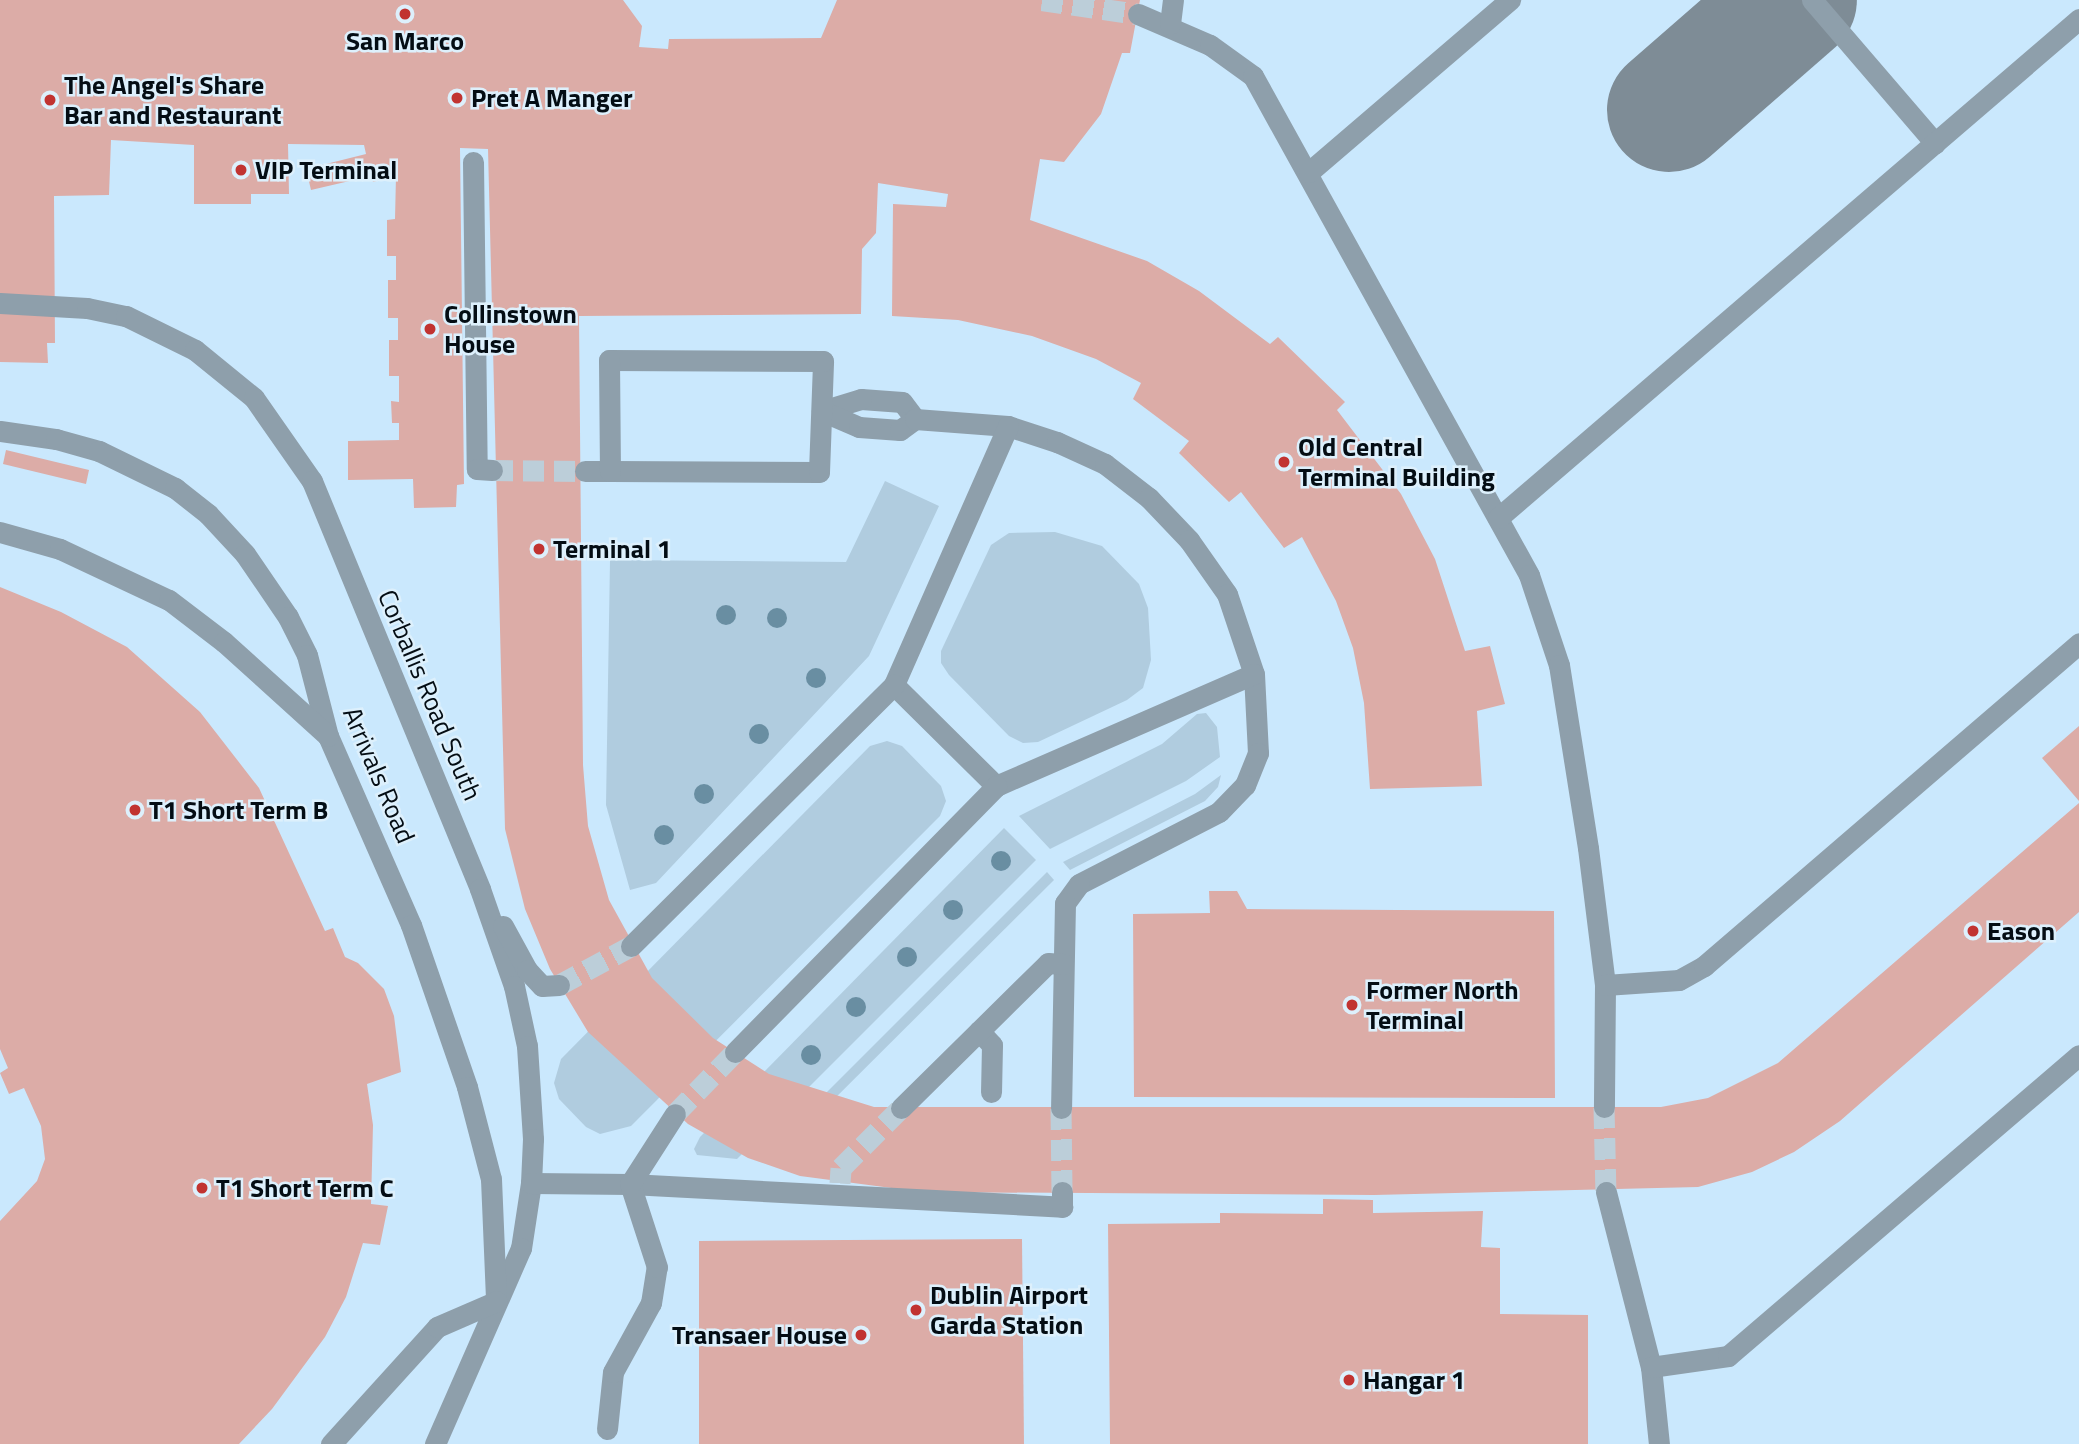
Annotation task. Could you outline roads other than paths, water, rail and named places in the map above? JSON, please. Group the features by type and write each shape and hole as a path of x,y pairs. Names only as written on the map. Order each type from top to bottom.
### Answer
{"street":[{"path":"1170,24 1173,0"},
{"path":"1309,172 1510,0"},
{"path":"1812,0 1935,143"},
{"path":"1138,14 1170,24 1233,59 1252,76 1309,172 1397,342 1529,575 1559,665 1605,985 1604,1107"},
{"path":"1498,518 2079,19"},
{"path":"473,162 477,469 492,470"},
{"name":"Corballis Road South","path":"0,303 87,308 126,316 195,350 254,398 312,481 480,888 514,986 527,1046 533,1139 531,1183 521,1248 497,1301 469,1375 435,1444"},
{"path":"585,471 819,472 823,360 610,360 611,471"},
{"path":"822,411 861,399 902,402 915,419"},
{"path":"822,411 859,427 900,430 915,419 1008,426 1057,442 1105,464 1149,498 1189,540 1227,594 1254,674 1258,752 1245,785 1219,812 1079,884 1065,903 1061,1108"},
{"path":"631,946 894,685 1008,426"},
{"name":"Arrivals Road","path":"0,431 56,439 99,451 174,488 208,514 245,554 288,617 307,655 328,736 411,925 467,1087 491,1179 497,1301"},
{"path":"0,532 60,548 169,600 225,642 328,736"},
{"path":"1605,985 1679,980 1704,966 2079,643"},
{"path":"734,1052 996,786 1254,674"},
{"path":"894,685 996,786"},
{"path":"480,888 527,970 542,985 559,985"},
{"path":"901,1108 1048,963 1063,964"},
{"path":"979,1031 992,1045 991,1092"},
{"path":"1651,1367 1728,1356 2079,1055"},
{"path":"631,1184 676,1114"},
{"path":"531,1183 840,1189 1062,1207 1062,1192"},
{"path":"607,1429 613,1372 651,1303 657,1267 631,1184"},
{"path":"1606,1192 1651,1367 1659,1444"},
{"path":"331,1444 438,1327 497,1301"}],"tunnel":[{"path":"1042,0 1138,14"},
{"path":"492,470 585,471"},
{"path":"559,985 631,946"},
{"path":"675,1114 735,1052"},
{"path":"1604,1107 1606,1192"},
{"path":"840,1183 841,1168 901,1108"},
{"path":"1061,1108 1062,1192"}],"place":[{"name":"San Marco","path":"405,14"},
{"name":"Pret A Manger","path":"457,98"},
{"name":"The Angel's Share Bar and Restaurant","path":"50,100"},
{"name":"VIP Terminal","path":"241,170"},
{"name":"Collinstown House","path":"430,329"},
{"name":"Old Central Terminal Building","path":"1284,462"},
{"name":"Terminal 1","path":"539,549"},
{"name":"T1 Short Term B","path":"135,810"},
{"name":"Eason","path":"1973,931"},
{"name":"Former North Terminal","path":"1352,1005"},
{"name":"T1 Short Term C","path":"202,1188"},
{"name":"Dublin Airport Garda Station","path":"916,1310"},
{"name":"Transaer House","path":"861,1335"},
{"name":"Hangar 1","path":"1349,1380"}]}
